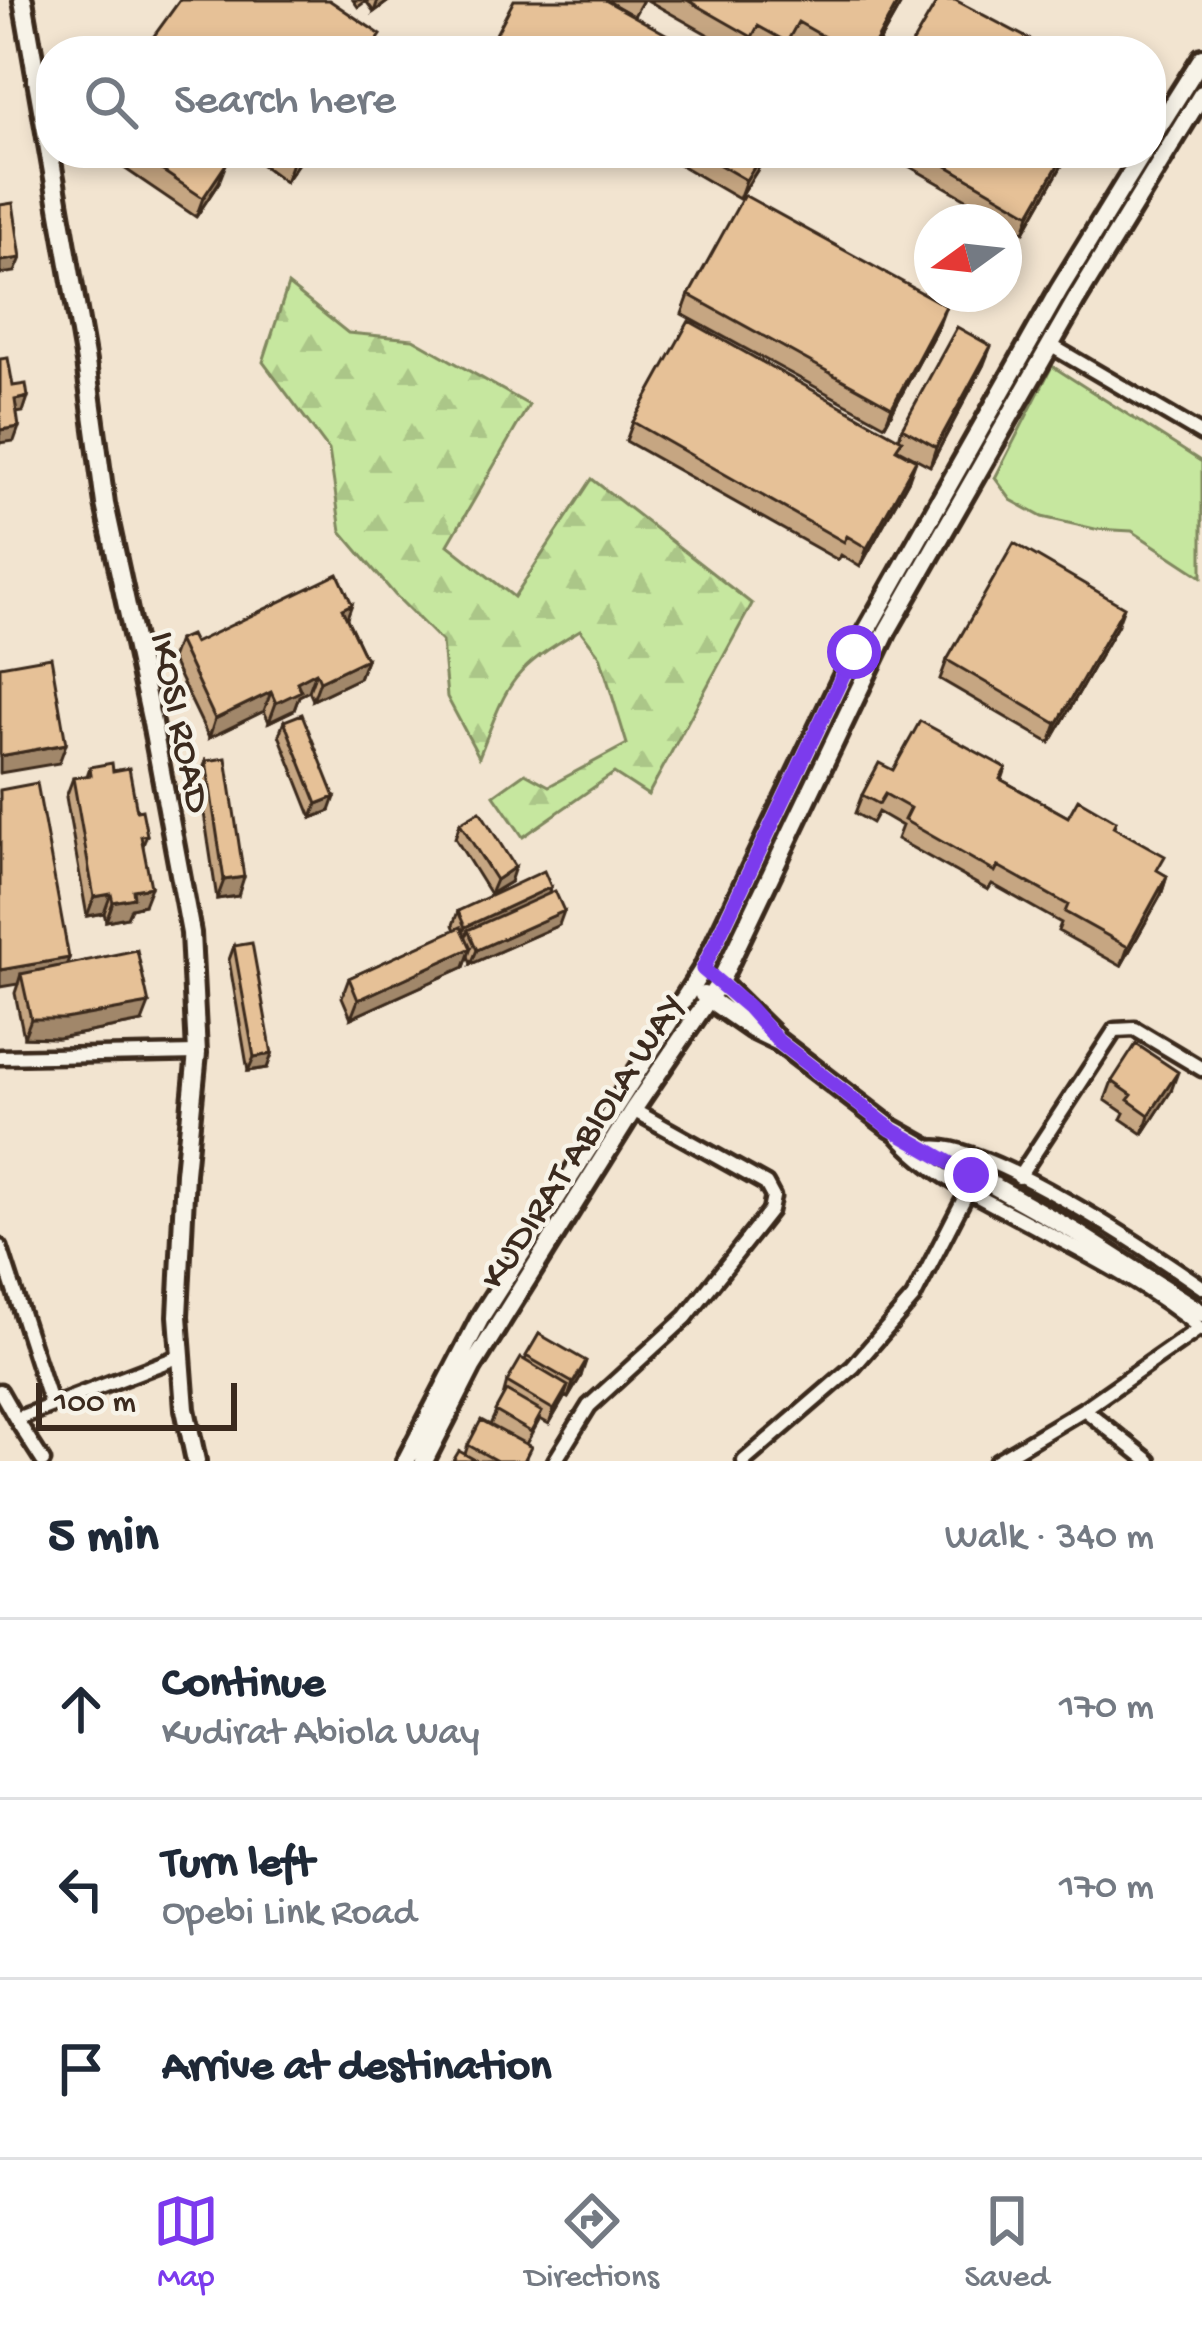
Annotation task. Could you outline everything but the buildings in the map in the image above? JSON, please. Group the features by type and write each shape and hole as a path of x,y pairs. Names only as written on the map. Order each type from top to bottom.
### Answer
{"main road":[{"name":"IKOSI ROAD","path":"23,0 36,75"},
{"path":"1166,116 1202,58"},
{"name":"KUDIRAT ABIOLA WAY","path":"1166,153 1202,94"},
{"name":"IKOSI ROAD","path":"52,168 105,504 190,933 197,1053 180,1244 181,1356 196,1461"},
{"name":"KUDIRAT ABIOLA WAY","path":"406,1461 482,1315 703,969 854,652 1059,290 1134,168"},
{"name":"KUDIRAT ABIOLA WAY","path":"424,1461 472,1367 633,1110 720,982 887,631 1157,168"},
{"path":"703,969 779,1042 891,1129 976,1187 1074,1231 1201,1324"},
{"path":"692,986 752,1030 779,1042"}],"street":[{"path":"1050,345 1202,434"},
{"path":"1019,1177 1115,1030 1135,1029 1202,1069"},
{"path":"0,1057 197,1053"},
{"path":"555,1461 589,1406 686,1317 770,1211 773,1197 766,1184 633,1110"},
{"path":"745,1461 854,1367 913,1298 976,1187 913,1153 891,1129"},
{"path":"924,1149 951,1147 1019,1177 1202,1287"},
{"path":"0,1247 51,1405"},
{"path":"997,1461 1084,1409 1201,1324"},
{"path":"16,1419 181,1356"},
{"path":"0,1391 44,1461"},
{"path":"1084,1409 1149,1461"}],"green space":[{"path":"288,285 348,333 413,339 529,405 448,545 514,597 592,479 752,604 648,795 614,773 523,837 494,795 525,773 549,786 627,744 600,656 580,630 538,657 505,695 479,757 447,697 442,642 341,531 329,450 263,362"},
{"path":"1052,366 1202,462 1202,577 1132,531 1095,529 1042,517 1011,500 995,478"}],"route":[{"path":"854,652 703,969 748,1007 779,1042 891,1129 971,1175"}]}
